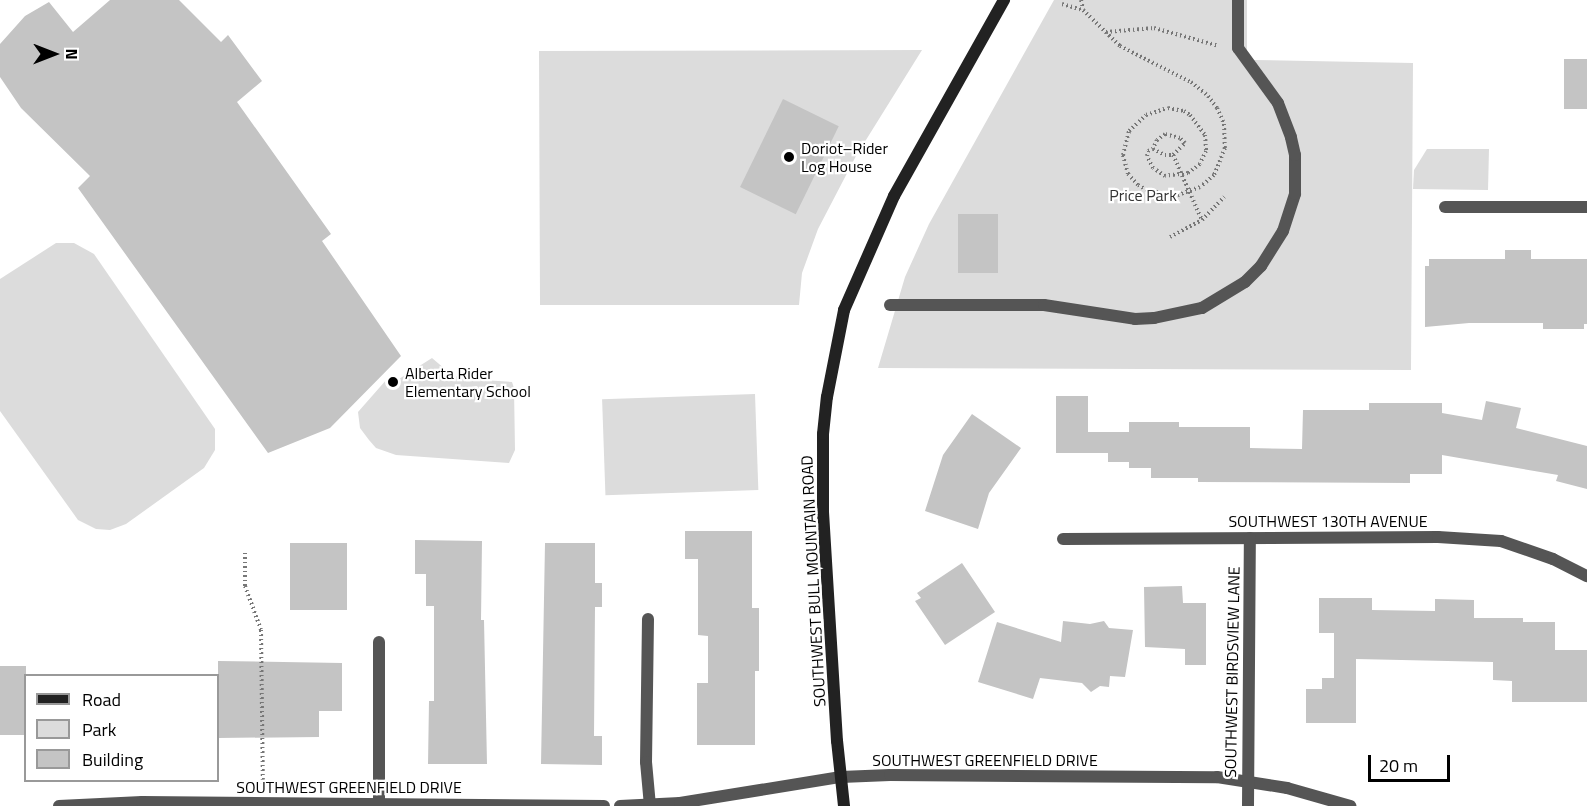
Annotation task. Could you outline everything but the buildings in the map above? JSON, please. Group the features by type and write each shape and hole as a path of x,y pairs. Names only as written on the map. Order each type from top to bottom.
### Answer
{"main road":[{"name":"SOUTHWEST BULL MOUNTAIN ROAD","path":"844,806 824,511 824,434 827,397 844,310 894,196 1004,0"}],"street":[{"path":"890,305 1044,304 1135,319 1154,318 1202,308 1245,282 1261,266 1283,231 1294,194 1295,155 1278,103 1238,48 1238,0"},
{"path":"1445,207 1587,207"},
{"name":"SOUTHWEST 130TH AVENUE","path":"1063,538 1438,537 1501,541 1553,559 1587,576"},
{"name":"SOUTHWEST BIRDSVIEW LANE","path":"1248,806 1250,538"},
{"path":"648,619 646,762 650,806"},
{"path":"379,642 379,804"},
{"name":"SOUTHWEST GREENFIELD DRIVE","path":"620,806 650,806 841,777 890,775 1194,776 1247,780 1350,806"},
{"name":"SOUTHWEST GREENFIELD DRIVE","path":"59,806 264,803 604,806"}],"path":[{"path":"1081,0 1083,10"},
{"path":"1062,4 1083,10 1124,48 1149,58 1191,82 1208,96 1221,116 1226,140 1222,159 1208,181 1189,192 1175,196 1156,194 1138,185 1128,174 1123,155 1126,139 1139,119 1153,111 1168,108 1184,111 1202,128 1206,143 1203,159 1194,168 1181,175 1165,176 1153,168 1147,156 1148,151 1165,134 1173,135 1185,143 1173,155 1165,155 1153,148"},
{"path":"1106,32 1154,28 1196,41 1238,48"},
{"path":"1173,155 1202,220"},
{"path":"1170,237 1202,220 1224,197"},
{"path":"245,553 245,586 261,630 264,803"}],"green space":[{"name":"Price Park","path":"1054,0 1247,0 1247,53 1253,60 1413,63 1411,370 878,368 905,277 929,224"},
{"path":"922,50 856,156 818,229 802,273 799,305 540,305 539,51"},
{"path":"1427,149 1489,149 1488,190 1413,189 1414,170"},
{"path":"56,243 74,243 94,254 215,429 215,450 204,468 126,524 110,530 96,529 78,520 0,411 0,279"},
{"path":"432,358 452,375 467,379 512,382 515,450 509,463 396,455 376,448 360,428 358,412 387,379 391,384"},
{"path":"755,394 758,490 605,495 602,399"}],"place":[{"name":"Doriot–Rider Log House","path":"789,157"},
{"name":"Alberta Rider Elementary School","path":"393,382"}]}
